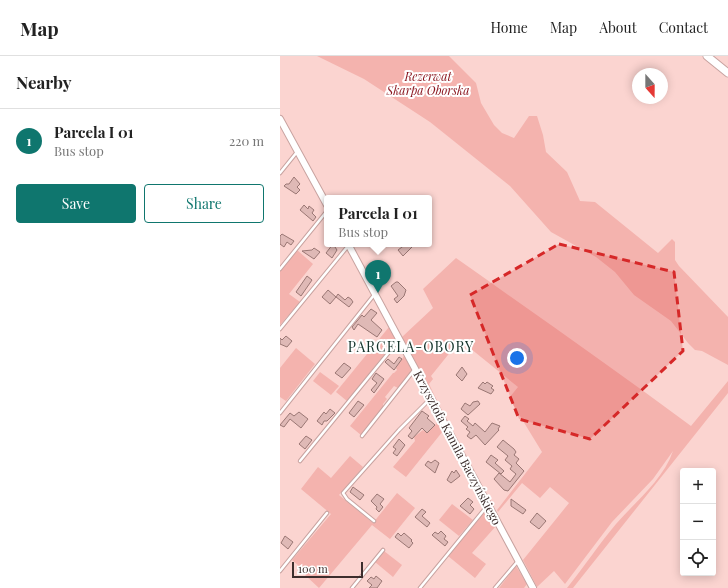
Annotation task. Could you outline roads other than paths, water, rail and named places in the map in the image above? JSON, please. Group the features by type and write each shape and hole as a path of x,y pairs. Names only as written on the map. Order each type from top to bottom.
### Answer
{"main road":[{"path":"707,56 728,73"}],"street":[{"path":"280,119 324,200"},
{"name":"Krzysztofa Kamila Baczyńskiego","path":"349,247 533,588"}],"lane":[{"path":"280,173 298,152"},
{"path":"280,269 324,215"},
{"path":"280,329 346,247"},
{"path":"280,413 375,294"},
{"path":"300,462 399,340"},
{"path":"362,436 415,369"},
{"path":"374,521 347,499 343,493 398,430 431,399"},
{"path":"420,588 488,504"},
{"path":"280,571 327,513"},
{"path":"352,588 383,550"},
{"path":"495,588 518,560"}],"place":[{"name":"Parcela I 01","path":"378,293"}],"district":[{"name":"PARCELA-OBORY","path":"411,347"}],"park label":[{"name":"Rezerwat Skarpa Oborska","path":"428,84"}]}
